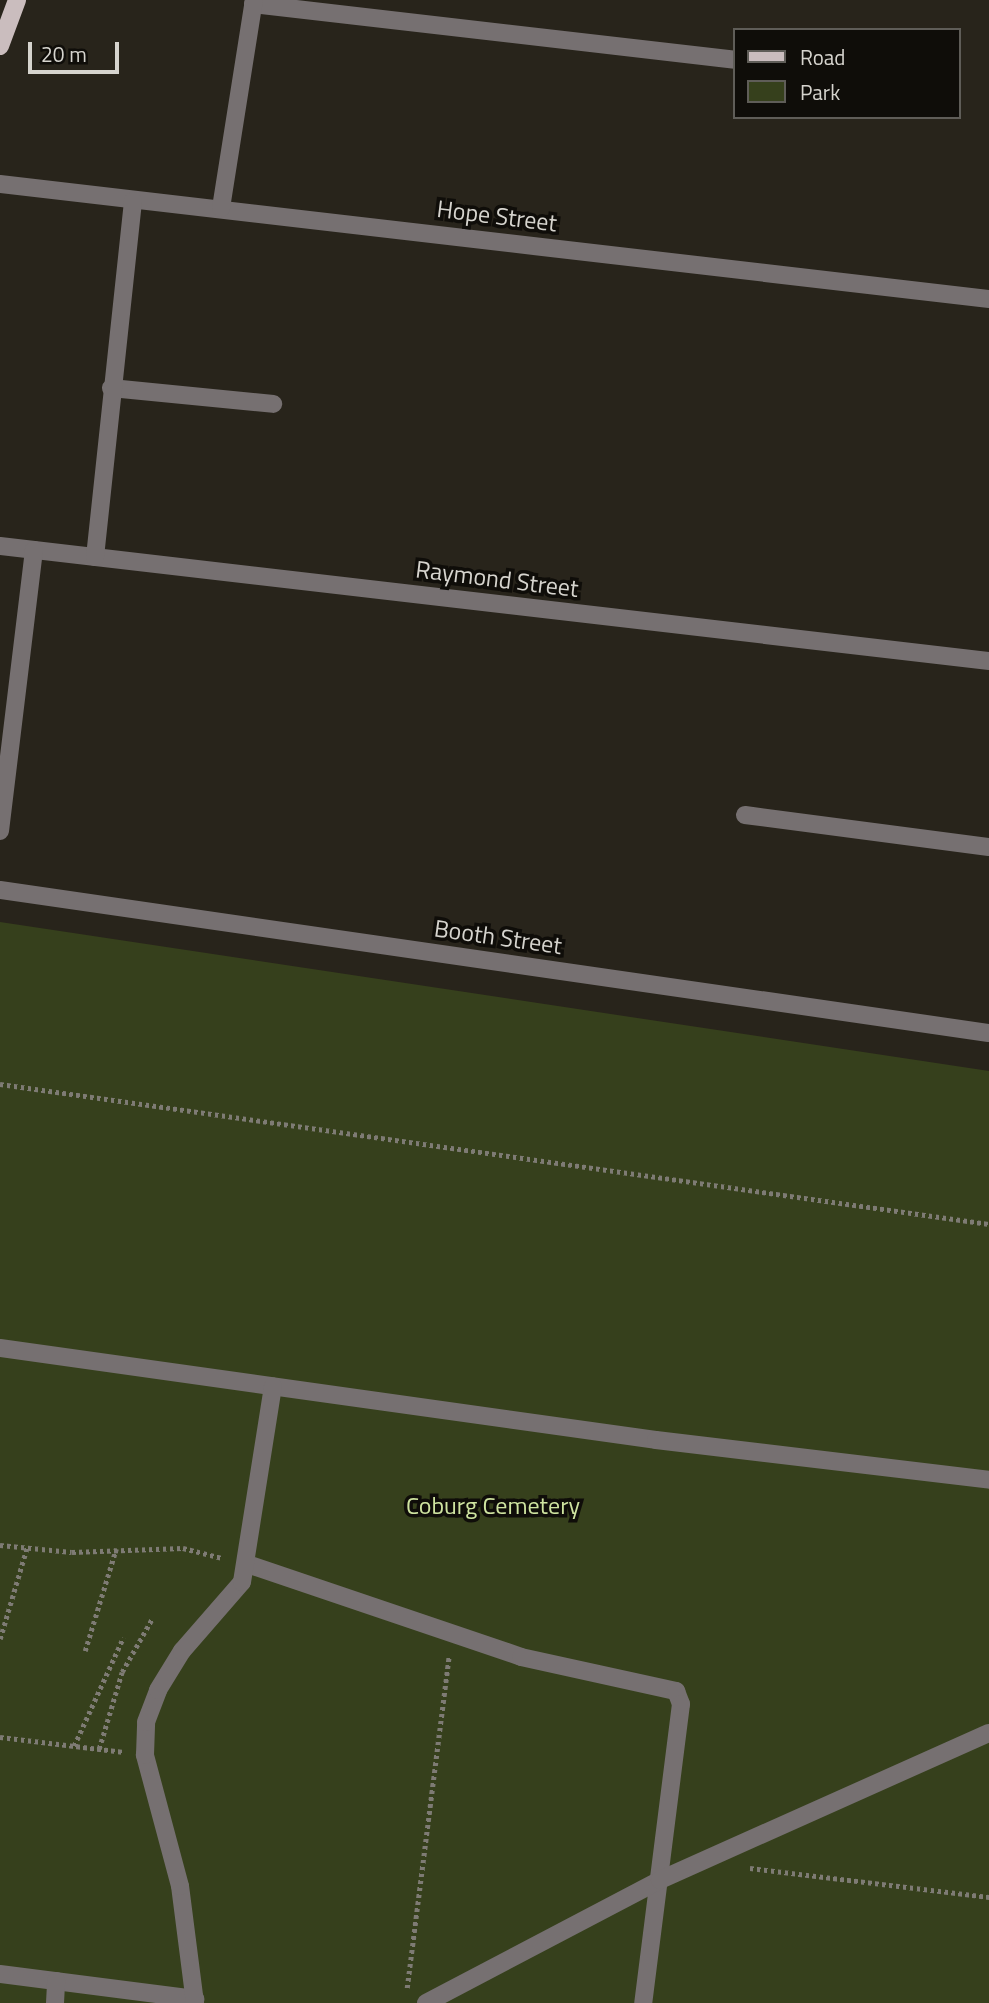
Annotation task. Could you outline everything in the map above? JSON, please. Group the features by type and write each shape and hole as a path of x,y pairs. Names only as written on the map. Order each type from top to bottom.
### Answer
{"main road":[{"path":"0,46 17,0"}],"street":[{"path":"221,208 253,2 734,60"},
{"name":"Hope Street","path":"0,184 989,299"},
{"path":"95,557 133,201"},
{"path":"111,388 273,404"},
{"name":"Raymond Street","path":"0,546 989,661"},
{"path":"0,831 34,550"},
{"path":"745,815 989,847"},
{"name":"Booth Street","path":"0,890 989,1033"},
{"path":"0,1348 656,1440 989,1479"},
{"path":"0,1973 195,2001 180,1886 145,1755 146,1722 158,1690 182,1651 235,1595 246,1566 273,1387"},
{"path":"246,1566 452,1631 521,1657 676,1691 681,1704 643,2003"},
{"path":"426,2003 660,1880 989,1732"},
{"path":"55,2003 56,1981"}],"path":[{"path":"0,1084 989,1224"},
{"path":"0,1545 183,1548 246,1566"},
{"path":"0,1640 27,1547"},
{"path":"85,1651 116,1549"},
{"path":"99,1749 122,1672 152,1619"},
{"path":"405,2003 452,1631"},
{"path":"74,1746 123,1638"},
{"path":"0,1737 145,1755"},
{"path":"742,1867 989,1897"}],"green space":[{"name":"Coburg Cemetery","path":"0,922 989,1071 989,2003 0,2003"}]}
